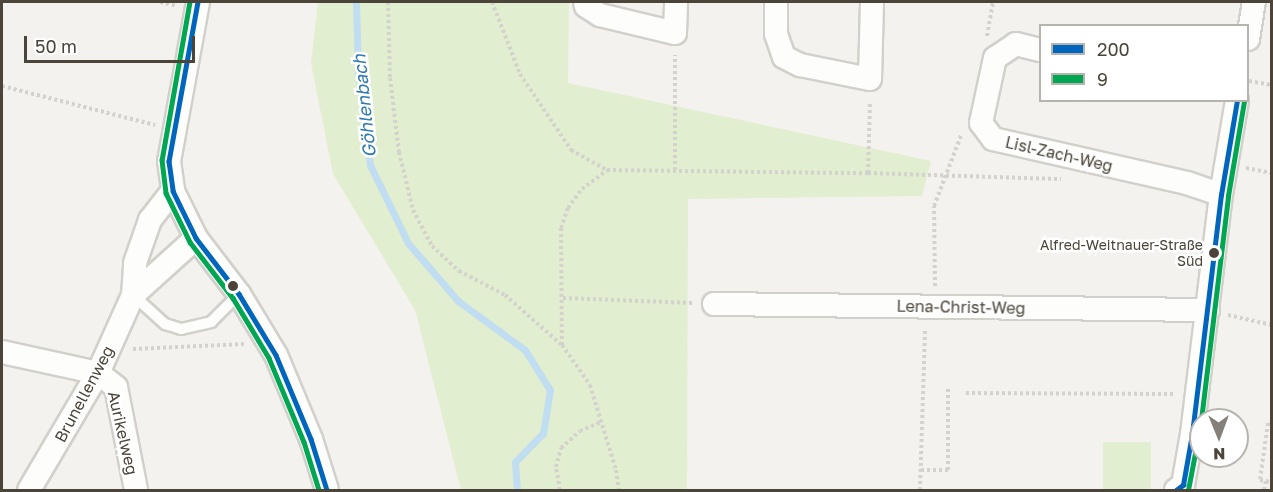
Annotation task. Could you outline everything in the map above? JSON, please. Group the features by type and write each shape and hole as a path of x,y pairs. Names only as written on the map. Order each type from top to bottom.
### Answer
{"street":[{"path":"198,2 173,130 169,161 173,191 196,238 239,294 276,355 311,439 327,490"},
{"path":"585,2 586,6 600,15 675,33 676,2"},
{"path":"776,2 776,34 784,57 800,64 870,79 872,2"},
{"path":"1249,33 1254,2"},
{"name":"Lisl-Zach-Weg","path":"1039,50 1016,44 995,58 981,123 993,139 1187,183 1221,195"},
{"path":"1176,490 1183,484 1198,394 1221,195 1238,102"},
{"name":"Brunellenweg","path":"29,490 98,373 133,295 135,263 150,220 173,191"},
{"name":"Brunellenweg","path":"133,295 196,238"},
{"name":"Lena-Christ-Weg","path":"714,304 1208,310"},
{"name":"Aurikelweg","path":"2,352 98,373 116,387 136,490"}],"lane":[{"path":"133,295 165,324 181,329 211,322 239,294"}],"path":[{"path":"388,2 390,78 396,131 413,210 432,246 459,272 505,295 562,345 590,385 619,490"},
{"path":"492,2 520,74 571,150 607,170 868,173 1071,180"},
{"path":"675,33 675,171"},
{"path":"868,173 870,79"},
{"path":"1249,80 1272,85"},
{"path":"2,86 173,130"},
{"path":"920,490 934,206 951,164"},
{"path":"562,345 561,228 568,208 582,189 607,170"},
{"path":"563,298 714,304"},
{"path":"1208,310 1272,325"},
{"path":"921,470 948,470 948,388"},
{"path":"966,393 1198,394"},
{"path":"560,490 556,466 561,448 580,431 601,422"},
{"path":"1272,424 1268,423 1260,480 1272,482"},
{"path":"1255,462 1262,463"},
{"path":"1264,490 1266,481"}],"green space":[{"path":"318,2 569,2 568,83 931,161 922,196 688,199 687,490 461,490 415,310 333,174 311,63"},
{"path":"1103,442 1151,442 1151,490 1103,490"}],"waterway":[{"name":"Göhlenbach","path":"356,2 358,72 370,165 408,243 458,301 525,350 550,390 543,433 515,462 517,490"}],"transit line":[{"name":"9","path":"190,2 162,160 166,193 190,242 233,298 269,358 304,442 319,490"},
{"name":"200","path":"198,2 169,161 173,191 196,238 239,294 276,355 311,439 327,490"},
{"name":"200","path":"1176,490 1183,485 1192,434 1221,195 1237,102"},
{"name":"9","path":"1202,408 1228,196 1244,102"},
{"name":"9","path":"1188,490 1192,468"}],"place":[{"name":"Alfred-Weitnauer-Straße Süd","path":"1214,253"}]}
